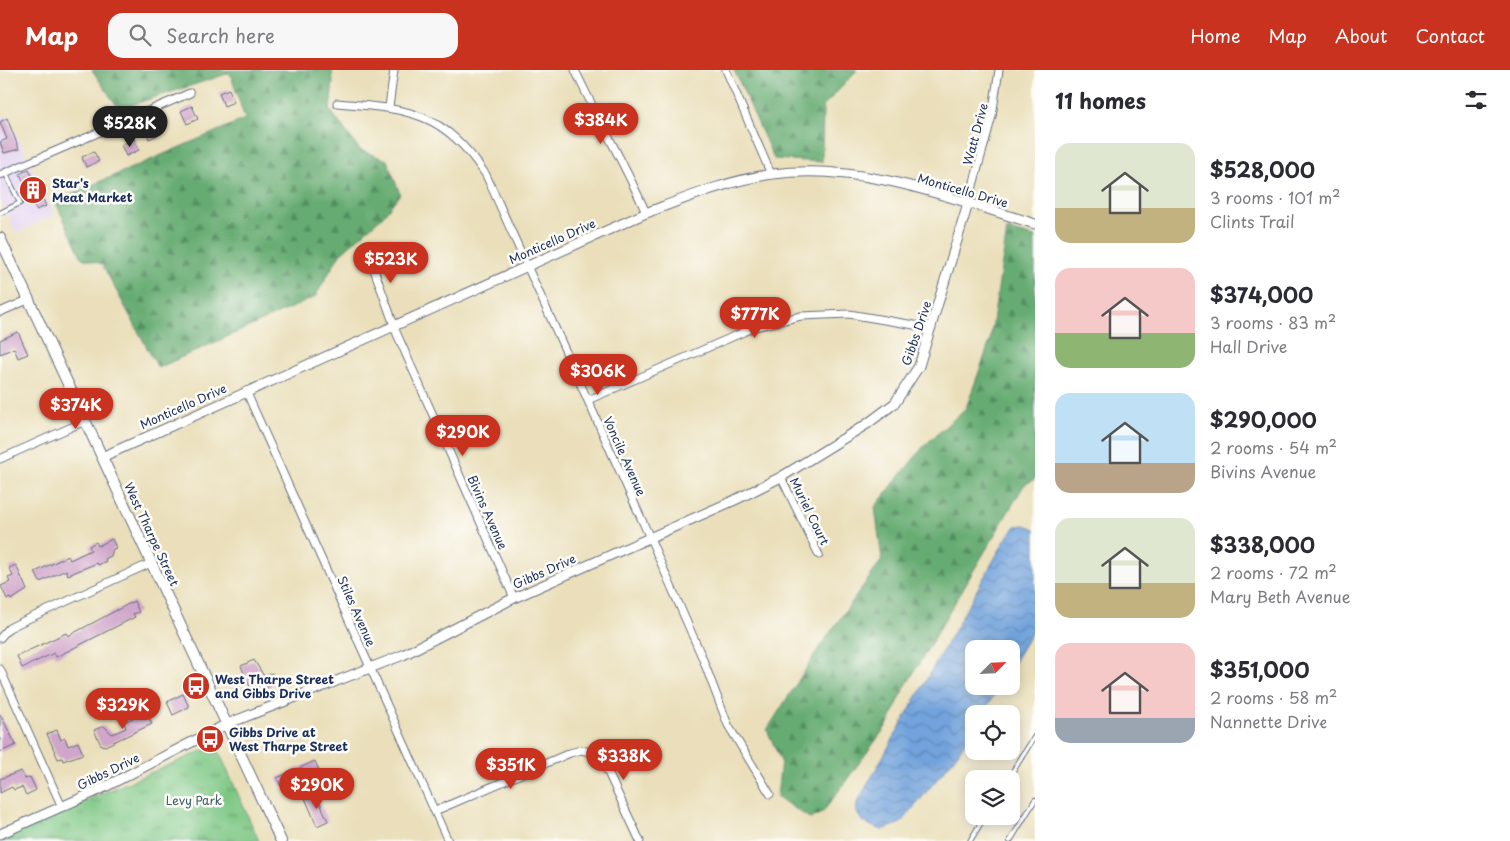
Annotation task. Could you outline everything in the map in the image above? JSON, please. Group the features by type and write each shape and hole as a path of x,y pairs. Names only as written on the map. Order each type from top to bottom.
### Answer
{"main road":[{"name":"West Tharpe Street","path":"0,238 281,841"}],"street":[{"path":"389,107 394,70"},
{"path":"575,70 646,213"},
{"path":"726,70 772,174"},
{"name":"Watt Drive","path":"968,204 992,116 999,70"},
{"path":"2,174 190,93"},
{"name":"Voncile Avenue","path":"337,103 398,108 429,120 457,138 471,153 486,175 650,538 702,657 728,725 770,794"},
{"name":"Monticello Drive","path":"102,457 646,213 695,195 772,174 810,171 855,174 1035,224"},
{"name":"Gibbs Drive","path":"0,834 97,791 227,724 431,642 514,598 781,477 867,424 894,403 919,366 968,204"},
{"name":"Bivins Avenue","path":"367,250 393,325 514,598"},
{"path":"0,312 30,299"},
{"path":"588,400 754,327 801,316 849,314 932,328"},
{"name":"Stiles Avenue","path":"246,391 448,841"},
{"path":"0,459 85,421"},
{"name":"Muriel Court","path":"781,477 819,555"},
{"path":"0,638 9,628 18,623 151,563"},
{"path":"0,669 62,806"},
{"path":"435,811 556,758 581,750 596,756 605,766 640,841"}],"lane":[{"path":"0,213 20,203 2,174"},
{"path":"1014,770 1035,736"},
{"path":"1029,746 1035,749"},
{"path":"1010,841 1035,800"},
{"path":"970,841 980,825"}],"shaded area":[{"path":"7,115 54,215 16,233 0,199 0,118"}],"green space":[{"path":"92,70 332,70 333,82 330,110 360,150 387,160 400,194 383,216 340,254 315,297 158,368 102,264 82,258 55,201 245,119 230,73 119,109"},
{"path":"734,70 857,70 823,107 822,162 774,159"},
{"path":"1007,230 1035,237 1035,479 1024,485 904,689 888,724 823,812 811,819 777,797 781,761 767,730 821,645 882,560 875,507 924,446 966,408 990,341"},
{"name":"Levy Park","path":"216,745 259,841 0,841 0,837"}],"water":[{"path":"1025,525 1035,529 1035,627 1020,652 1020,640 965,640 965,695 994,695 988,705 965,705 965,742 956,756 901,823 882,830 867,824 858,814 857,803 1005,540 1016,526"}],"building":[{"path":"229,89 234,102 224,106 219,93"},
{"path":"192,106 198,119 187,124 181,111"},
{"path":"7,118 19,149 4,153 0,142 7,139 0,122"},
{"path":"150,122 152,125 157,122 162,133 149,139 144,125"},
{"path":"134,139 139,150 126,156 121,145"},
{"path":"94,152 99,161 86,167 82,157"},
{"name":"Star's Meat Market","path":"29,169 46,206 36,210 20,174"},
{"path":"18,332 28,354 18,358 14,348 0,354 0,340"},
{"path":"112,539 116,548 113,549 111,556 105,559 106,561 68,575 66,570 40,582 35,572 68,556 70,560 91,550 89,546 96,542 98,546"},
{"path":"16,565 27,590 11,600 10,598 7,599 1,586 10,582 8,578 13,576 9,568"},
{"path":"134,601 139,612 133,614 135,617 56,657 54,653 22,668 17,656 66,633 68,636"},
{"path":"254,660 264,676 272,673 276,683 267,687 265,683 251,689 241,666"},
{"path":"183,694 189,707 173,715 167,702"},
{"path":"146,712 152,724 105,746 101,745 94,730 104,726 112,734 126,728 124,722"},
{"path":"0,714 16,745 0,752"},
{"path":"57,730 61,740 65,738 68,746 78,742 83,754 63,761 62,758 58,759 47,734"},
{"path":"315,761 321,776 287,792 284,785 281,786 277,778"},
{"path":"21,771 25,779 30,777 36,790 26,795 22,787 14,790 12,787 0,793 0,779"},
{"path":"316,794 328,821 317,826 305,798"}],"place":[{"name":"Star's Meat Market","path":"33,190"},
{"name":"West Tharpe Street and Gibbs Drive","path":"196,686"},
{"name":"Gibbs Drive at West Tharpe Street","path":"210,739"}]}
